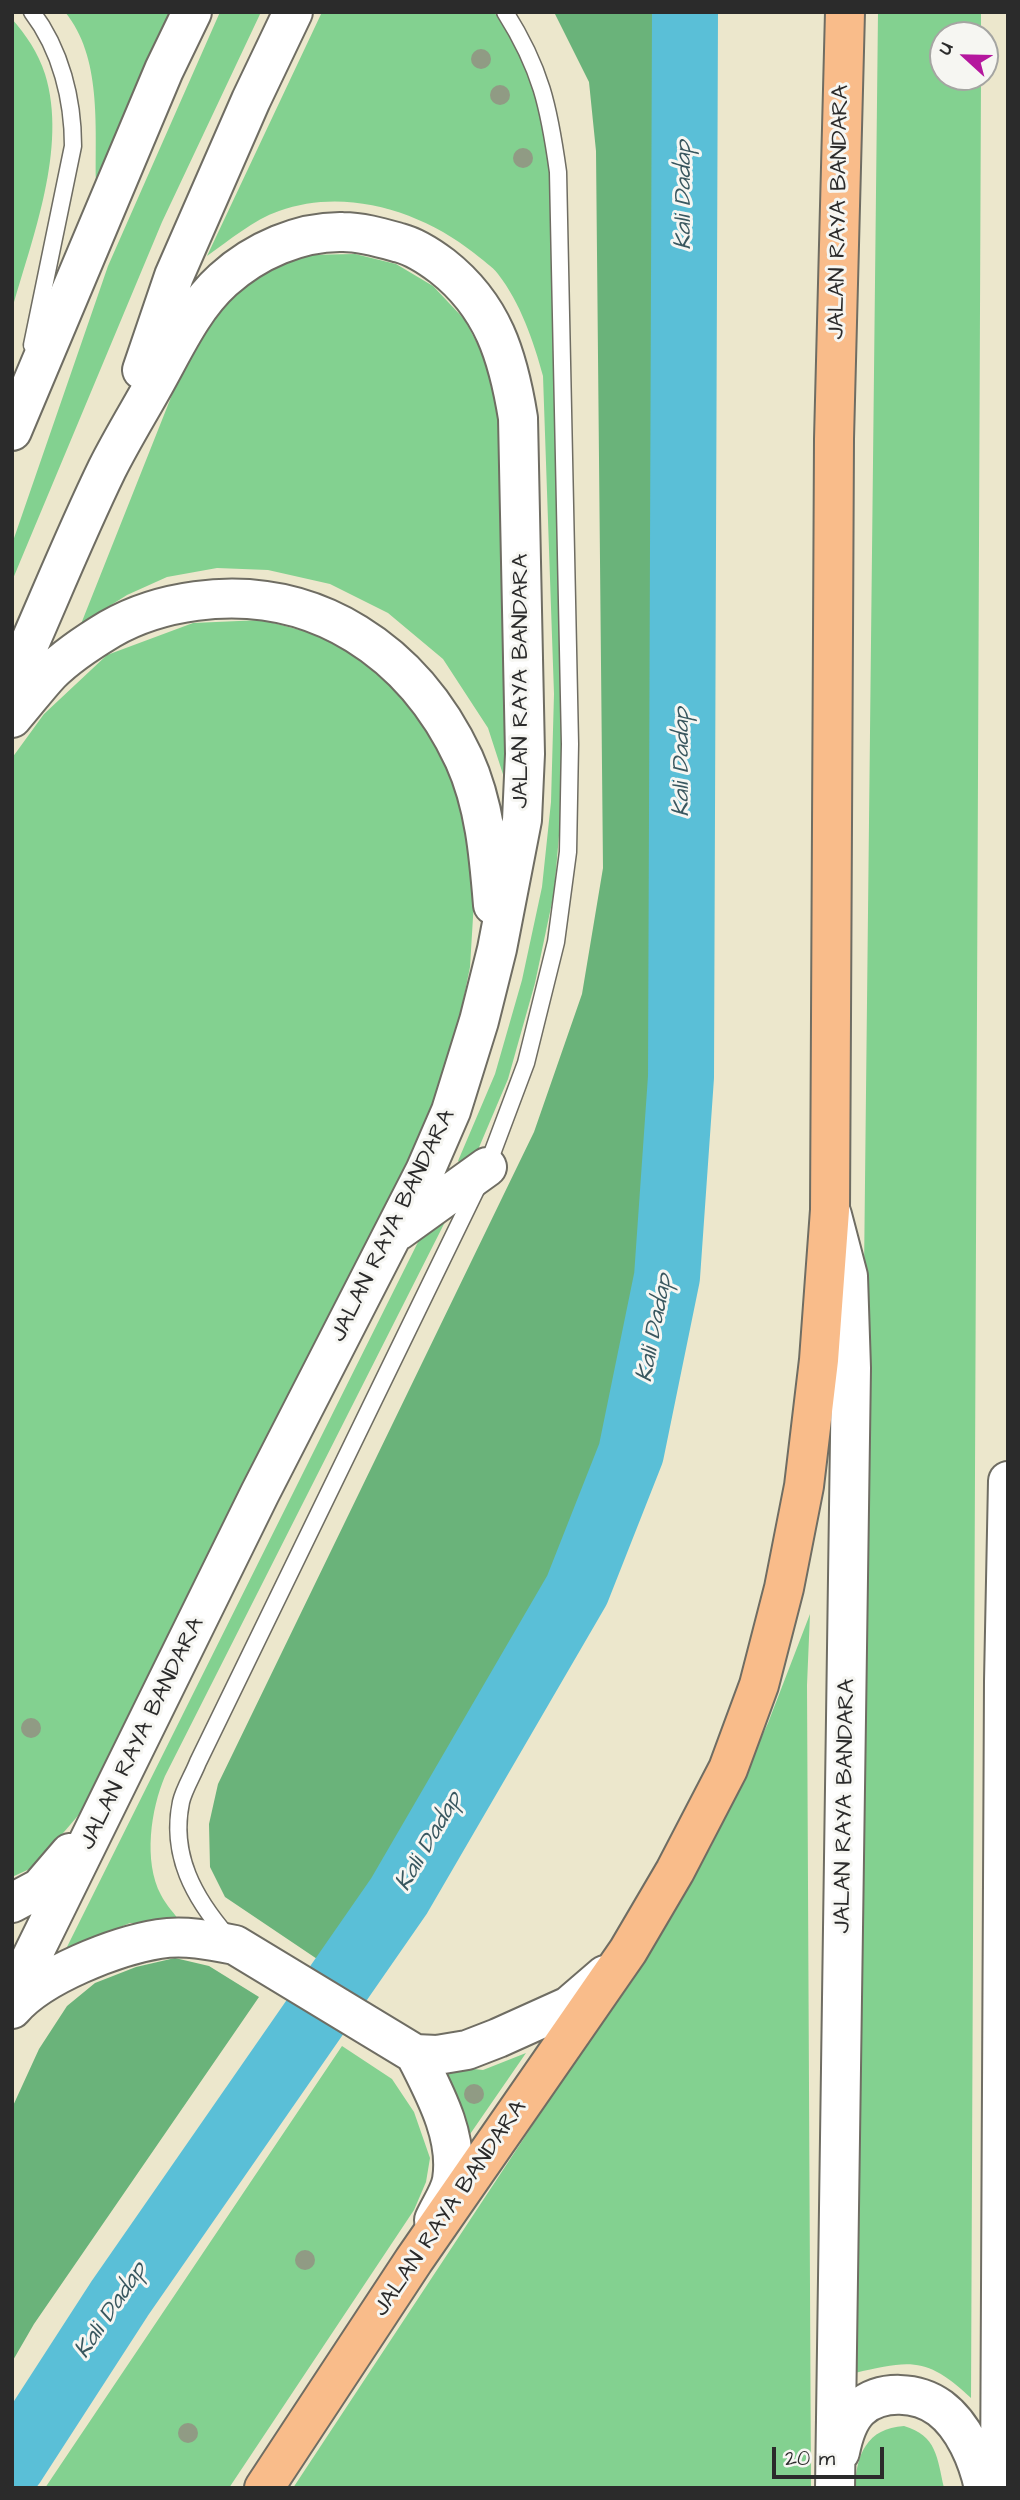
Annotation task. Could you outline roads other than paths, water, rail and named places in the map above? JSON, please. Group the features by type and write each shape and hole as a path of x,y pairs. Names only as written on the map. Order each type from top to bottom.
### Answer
{"main road":[{"name":"JALAN RAYA BANDARA","path":"264,2488 414,2260 628,1951 675,1871 728,1769 759,1685 784,1588 804,1486 819,1360 830,1210 834,439 845,12"}],"street":[{"path":"14,427 164,70 192,12"},
{"path":"108,468 174,276 251,100 293,12"},
{"name":"JALAN RAYA BANDARA","path":"12,683 108,468 193,315 222,280 255,257 282,243 343,232 405,244 432,258 455,276 477,300 496,334 510,373 518,418 525,754 522,820 497,949 479,1021 451,1111 425,1171 254,1506 12,1997"},
{"path":"12,718 52,671 71,656 113,628 143,614 176,604 246,598 281,603 318,614 354,631 384,653 416,683 464,760 478,800 488,850 497,949"},
{"path":"392,1236 487,1167"},
{"name":"JALAN RAYA BANDARA","path":"830,1210 848,1276 851,1368 835,2483"},
{"path":"1000,2488 1004,1681 1008,1481"},
{"path":"12,1903 40,1888 70,1854 123,1776"},
{"path":"12,2008 19,2000 47,1982 101,1955 160,1939 201,1939 242,1950 408,2049 438,2055 467,2050 569,2006 598,1983 628,1951"},
{"path":"408,2049 447,2123 452,2181 414,2260"},
{"path":"835,2483 842,2440 859,2409 874,2400 908,2395 925,2399 955,2422 967,2440 984,2488"}],"lane":[{"path":"14,427 74,146 73,113 64,77 51,44 32,12"},
{"path":"242,1950 206,1912 183,1863 177,1838 182,1801 198,1762 487,1167 526,1063 556,942 568,852 570,744 558,172 550,116 537,72 522,39 505,12"}],"waterway":[{"name":"Kali Dadap","path":"12,2465 120,2298 399,1896 577,1590 631,1453 667,1277 681,1077 685,12"}]}
